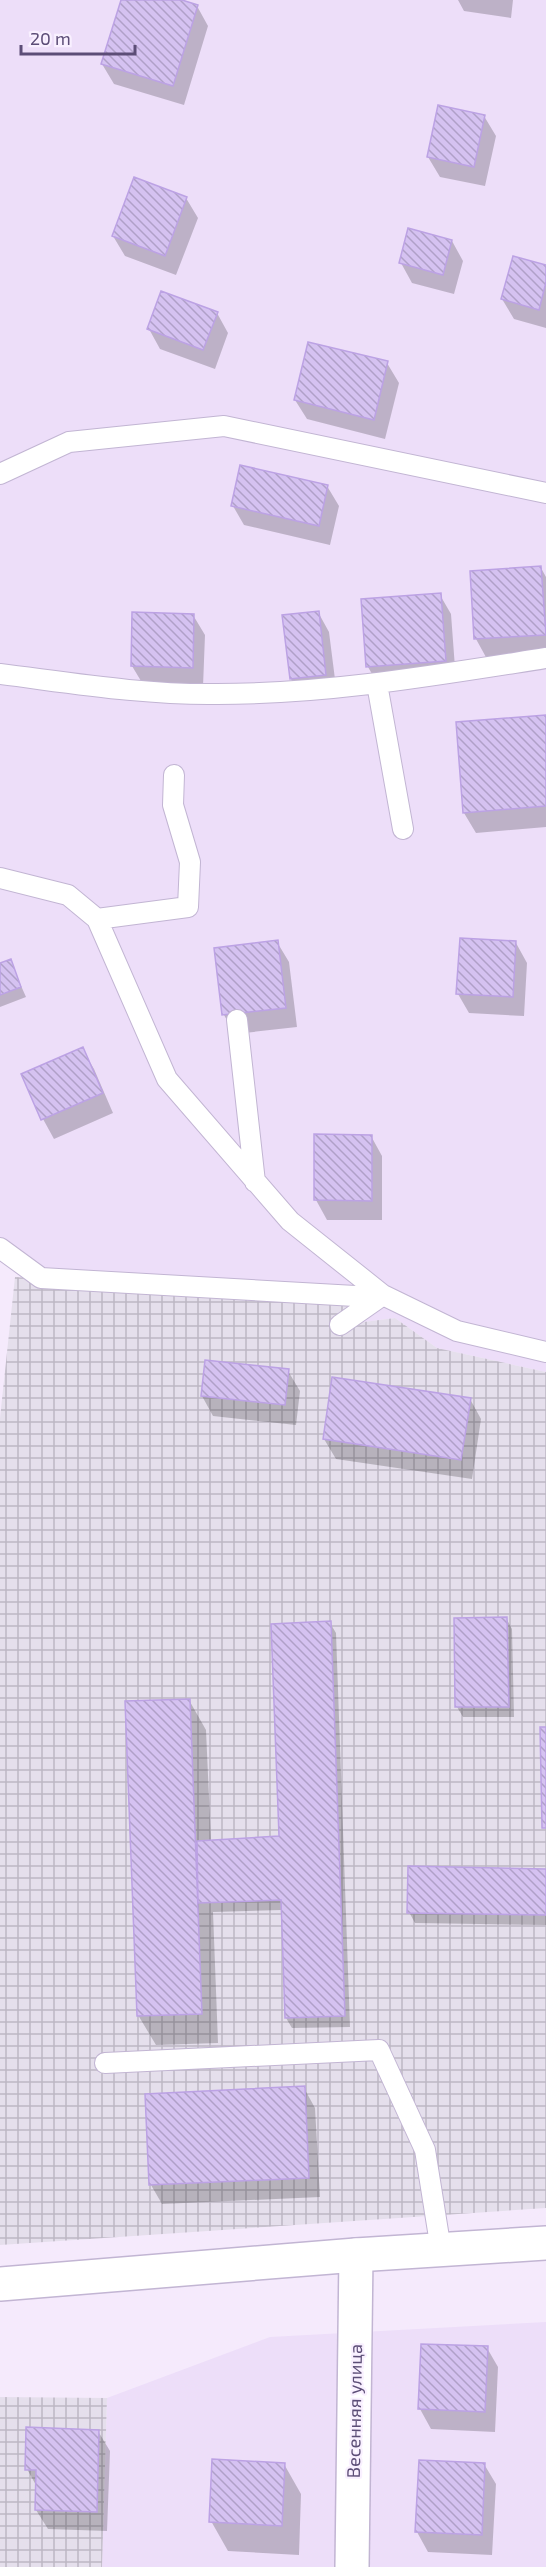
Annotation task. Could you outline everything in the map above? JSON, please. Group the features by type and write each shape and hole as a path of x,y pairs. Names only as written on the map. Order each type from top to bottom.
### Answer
{"street":[{"path":"0,2284 356,2254 546,2243"},
{"name":"Весенняя улица","path":"352,2567 356,2254"}],"lane":[{"path":"0,474 69,442 224,426 546,493"},
{"path":"0,674 128,691 217,694 377,684 546,658"},
{"path":"377,684 403,829"},
{"path":"97,919 188,907 190,862 173,805 174,775"},
{"path":"0,878 68,895 97,919 167,1079 290,1221 383,1295 457,1331 546,1352"},
{"path":"237,1020 255,1182"},
{"path":"0,1248 41,1278 355,1296 383,1295"},
{"path":"340,1325 383,1295"},
{"path":"105,2062 379,2049 425,2150 441,2250"}],"shaded area":[{"path":"0,0 546,0 546,1372 437,1348 395,1318 340,1325 354,1297 41,1278 0,1248"},
{"path":"15,1277 355,1296 340,1325 395,1318 437,1348 546,1372 546,2208 0,2245 0,1418"},
{"path":"546,2322 546,2567 102,2567 107,2398 270,2337"},
{"path":"0,2397 107,2398 102,2567 0,2567"}],"building":[{"path":"121,0 182,0 198,5 173,86 101,64"},
{"path":"438,105 485,115 474,167 427,157"},
{"path":"134,177 187,197 165,256 112,236"},
{"path":"408,228 452,240 443,275 399,263"},
{"path":"513,256 546,265 546,282 539,310 501,299"},
{"path":"161,291 218,312 203,350 147,329"},
{"path":"308,342 388,361 374,420 294,400"},
{"path":"240,465 328,485 319,526 231,506"},
{"path":"541,566 546,635 474,639 470,571"},
{"path":"441,593 446,661 366,667 361,599"},
{"path":"319,611 326,675 290,679 282,615"},
{"path":"132,612 194,614 193,668 131,666"},
{"path":"546,715 546,806 463,813 456,722"},
{"path":"460,938 516,941 513,997 456,994"},
{"path":"278,940 286,1008 222,1015 214,948"},
{"path":"11,959 21,987 0,995 0,963"},
{"path":"83,1047 103,1093 41,1120 21,1074"},
{"path":"314,1134 372,1135 372,1201 314,1200"},
{"path":"205,1360 289,1369 285,1405 201,1396"},
{"path":"332,1377 471,1398 461,1460 323,1439"},
{"path":"507,1617 509,1707 455,1707 454,1618"},
{"path":"331,1621 345,2016 285,2018 281,1900 198,1903 197,1841 279,1836 271,1624"},
{"path":"190,1699 202,2014 137,2016 125,1701"},
{"path":"540,1727 546,1727 546,1828 542,1828"},
{"path":"408,1866 546,1869 546,1915 407,1913"},
{"path":"305,2086 309,2178 149,2185 145,2094"},
{"path":"421,2344 488,2346 485,2412 418,2409"},
{"path":"26,2427 99,2430 97,2512 35,2510 36,2470 25,2470"},
{"path":"212,2459 285,2463 282,2526 209,2522"},
{"path":"419,2460 485,2463 482,2535 415,2532"}]}
